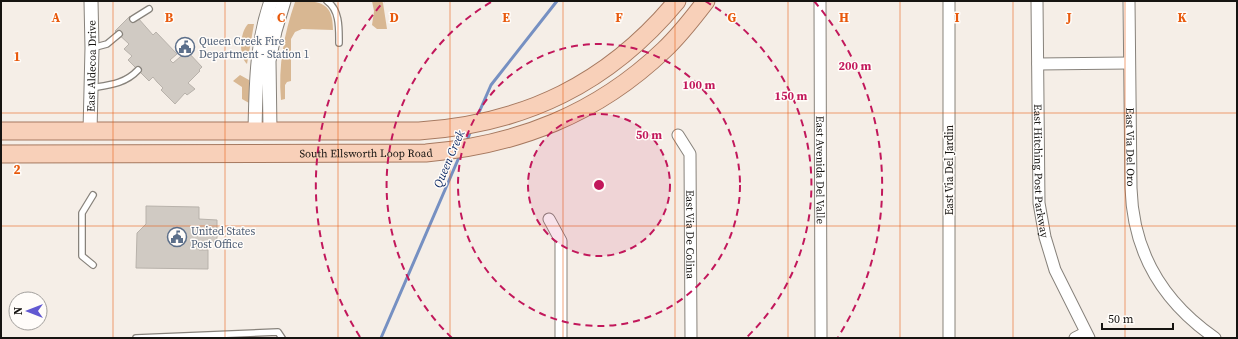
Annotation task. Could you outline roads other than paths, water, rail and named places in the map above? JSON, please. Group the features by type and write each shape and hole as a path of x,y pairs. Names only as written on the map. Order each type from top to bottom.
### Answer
{"main road":[{"name":"South Ellsworth Loop Road","path":"1,131 419,131 479,124 536,107 571,91 603,71 648,35 677,1"},
{"name":"South Ellsworth Loop Road","path":"1,154 409,153 466,149 521,136 567,118 598,100 625,82 664,50 706,1"},
{"path":"90,131 92,153"}],"street":[{"name":"East Aldecoa Drive","path":"90,131 92,48 91,1"},
{"path":"262,131 258,58 264,26 271,1"},
{"path":"262,131 269,61 275,31 284,1"},
{"name":"East Avenida Del Valle","path":"820,1 822,338"},
{"name":"East Via Del Jardin","path":"949,1 949,338"},
{"name":"East Hitching Post Parkway","path":"1037,1 1039,202 1045,237 1055,270 1083,336"},
{"name":"East Via Del Oro","path":"1129,1 1131,203 1140,242 1162,287 1185,315 1216,338"},
{"path":"1038,64 1129,63"},
{"name":"East Via De Colina","path":"678,135 690,154 691,338"},
{"path":"549,219 561,241 561,338"}],"lane":[{"path":"327,1 333,5 338,22 339,44"},
{"path":"133,19 149,9"},
{"path":"92,48 107,44 119,34"},
{"path":"91,88 118,84 132,77 138,70"},
{"path":"92,265 82,256 82,213 93,195"},
{"path":"136,338 278,332 282,338"}],"waterway":[{"name":"Queen Creek","path":"477,117 491,85 557,1"},
{"name":"Queen Creek","path":"467,141 471,130"},
{"name":"Queen Creek","path":"381,338 460,155"}],"place":[{"name":"Queen Creek Fire Department - Station 1","path":"185,47"},
{"name":"United States Post Office","path":"177,237"}]}
